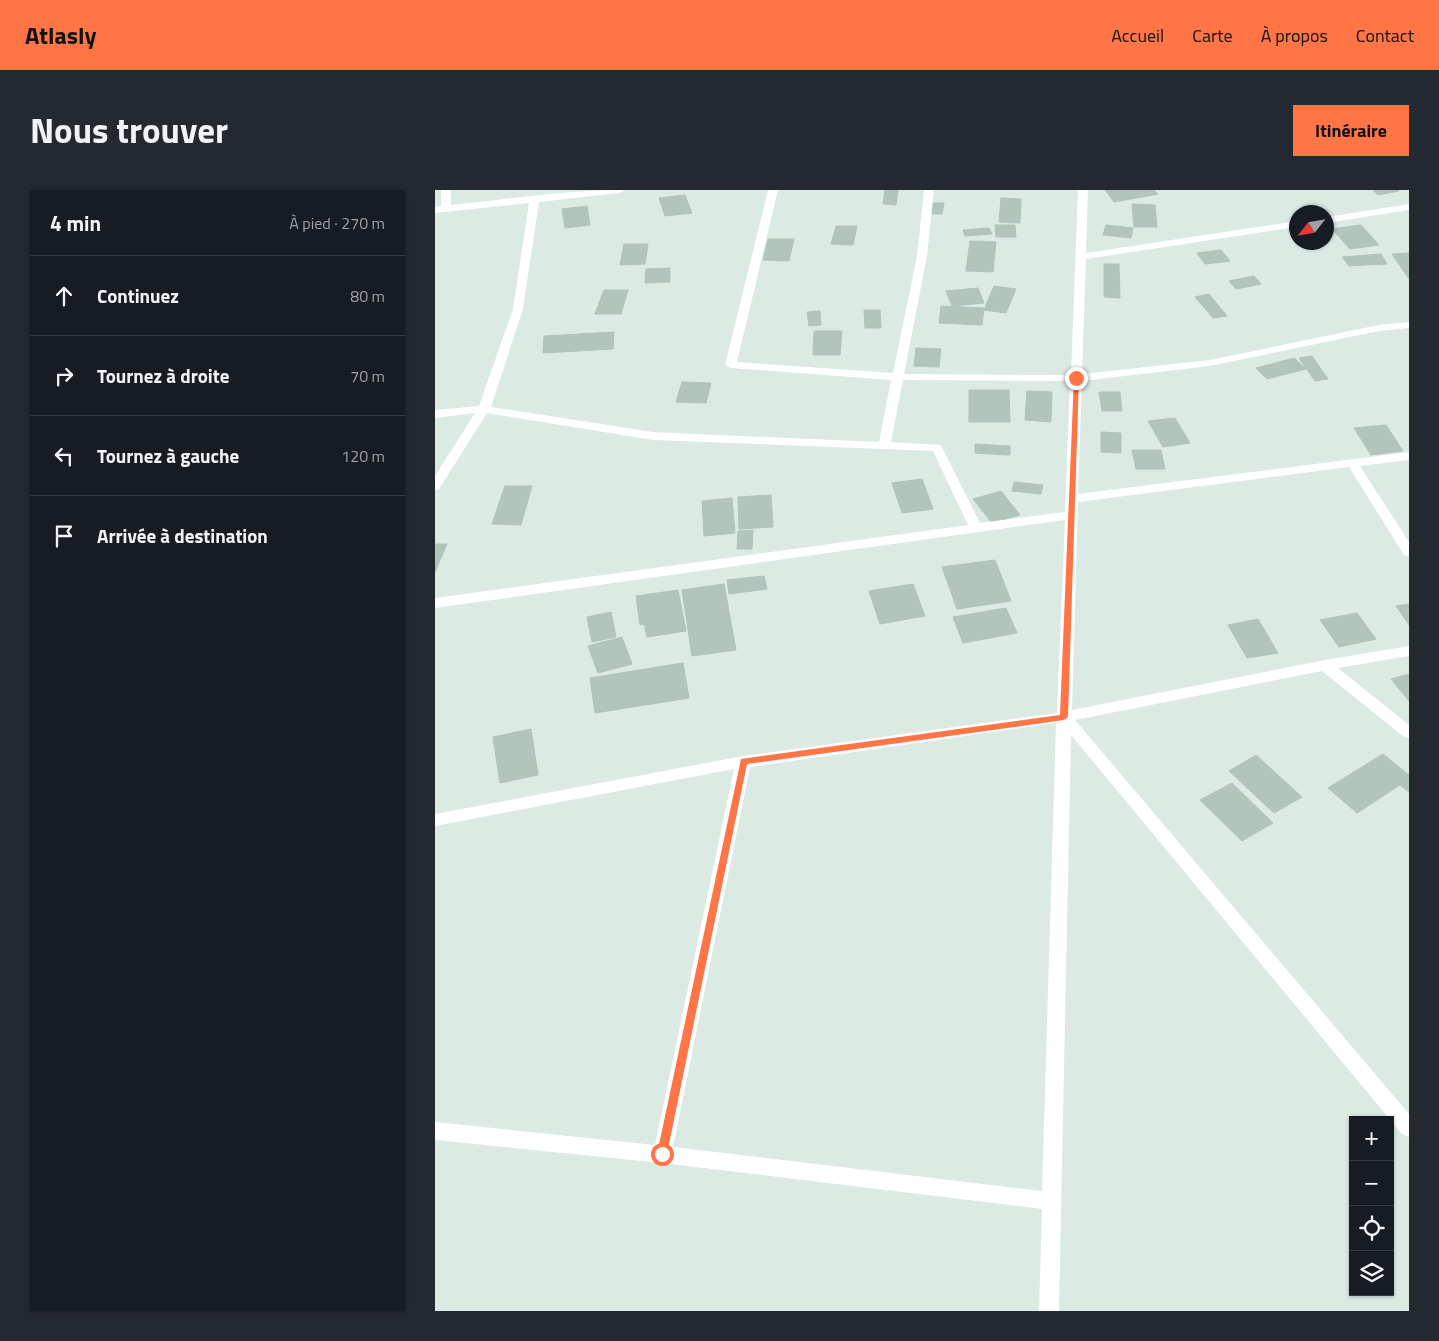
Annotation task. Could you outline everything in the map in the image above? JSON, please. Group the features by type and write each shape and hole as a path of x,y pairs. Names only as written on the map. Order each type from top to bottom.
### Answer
{"street":[{"path":"446,190 446,209"},
{"path":"435,210 595,191 619,190"},
{"path":"773,190 731,365 898,377 1076,378 1210,363 1379,328 1409,325"},
{"path":"884,446 922,256 929,190"},
{"path":"1049,1311 1064,717 1083,190"},
{"path":"435,486 485,408 518,309 535,198"},
{"path":"1334,219 1409,207"},
{"path":"1081,257 1289,225"},
{"path":"435,414 485,408 653,436 937,448 976,528"},
{"path":"1072,499 1409,456"},
{"path":"1353,464 1409,552"},
{"path":"435,603 1071,515"},
{"path":"435,820 743,762 1064,717 1325,665 1409,651"},
{"path":"1325,665 1409,733"},
{"path":"1064,717 1409,1128"},
{"path":"662,1154 743,762"},
{"path":"435,1131 662,1154 1052,1201"}],"building":[{"path":"885,190 898,190 896,205 883,204"},
{"path":"1105,190 1154,190 1158,194 1114,202"},
{"path":"1373,190 1398,190 1399,191 1378,195"},
{"path":"685,195 692,213 665,216 659,198"},
{"path":"1001,198 1021,199 1020,223 999,222"},
{"path":"932,203 944,203 942,214 930,214"},
{"path":"1132,204 1155,205 1157,227 1134,227"},
{"path":"587,206 590,225 565,228 562,209"},
{"path":"995,225 1015,225 1016,237 996,237"},
{"path":"1106,225 1133,228 1131,238 1103,235"},
{"path":"1361,225 1379,245 1350,249 1334,231 1334,229"},
{"path":"836,226 857,226 853,245 831,244"},
{"path":"989,228 992,234 965,236 963,230"},
{"path":"768,239 794,239 789,261 763,260"},
{"path":"970,241 996,242 993,272 966,271"},
{"path":"624,244 648,244 645,264 620,265"},
{"path":"1221,250 1230,261 1205,264 1197,253"},
{"path":"1409,253 1409,279 1392,254"},
{"path":"1381,254 1387,264 1349,266 1342,257"},
{"path":"1104,264 1119,264 1120,298 1104,297"},
{"path":"670,268 670,282 645,283 646,269"},
{"path":"1254,276 1261,284 1236,289 1229,281"},
{"path":"994,286 1016,289 1006,313 984,310"},
{"path":"978,288 984,303 952,306 946,291"},
{"path":"604,290 628,290 621,314 595,314"},
{"path":"1209,294 1227,316 1213,318 1195,297"},
{"path":"941,306 984,308 982,325 939,323"},
{"path":"864,310 880,310 881,328 865,328"},
{"path":"820,311 821,325 809,326 807,312"},
{"path":"814,331 842,331 840,355 813,355"},
{"path":"614,332 613,349 543,353 544,336"},
{"path":"916,348 941,349 939,367 914,366"},
{"path":"1312,356 1328,379 1315,381 1299,358"},
{"path":"1294,358 1306,369 1267,379 1256,368"},
{"path":"682,382 711,383 706,403 676,402"},
{"path":"969,390 1009,390 1010,422 969,422"},
{"path":"1027,391 1052,392 1051,422 1025,420"},
{"path":"1099,392 1120,392 1122,411 1102,411"},
{"path":"1175,418 1190,443 1163,447 1148,421"},
{"path":"1386,425 1403,451 1371,455 1354,428"},
{"path":"1101,432 1121,433 1121,453 1101,452"},
{"path":"975,444 1010,446 1010,455 975,453"},
{"path":"1132,450 1161,450 1165,469 1136,469"},
{"path":"922,479 933,509 902,513 892,483"},
{"path":"1014,482 1043,485 1041,494 1012,491"},
{"path":"505,486 532,486 521,525 492,524"},
{"path":"1001,491 1020,515 992,523 973,499"},
{"path":"771,495 773,527 739,529 738,497"},
{"path":"732,498 735,533 704,536 702,501"},
{"path":"753,530 752,549 737,549 738,531"},
{"path":"435,544 447,544 435,572"},
{"path":"995,560 1011,601 957,609 942,567"},
{"path":"764,576 767,589 729,594 727,580"},
{"path":"724,584 736,650 692,656 682,590"},
{"path":"913,584 925,616 880,624 869,591"},
{"path":"678,590 686,631 647,637 644,624 640,625 636,596"},
{"path":"1409,604 1409,625 1396,606"},
{"path":"1006,608 1017,633 963,643 953,617"},
{"path":"611,612 616,637 592,642 587,617"},
{"path":"1357,613 1376,639 1339,647 1320,620"},
{"path":"1258,619 1278,653 1247,658 1228,625"},
{"path":"622,637 632,664 598,673 588,646"},
{"path":"683,663 689,698 595,713 590,678"},
{"path":"1409,674 1409,701 1391,679"},
{"path":"531,729 538,775 500,783 493,737"},
{"path":"1383,754 1409,775 1409,792 1400,785 1357,813 1328,788"},
{"path":"1256,755 1302,797 1274,813 1229,771"},
{"path":"1232,783 1273,823 1242,841 1200,800"}],"route":[{"path":"662,1154 743,762 1064,717 1076,378"}]}
